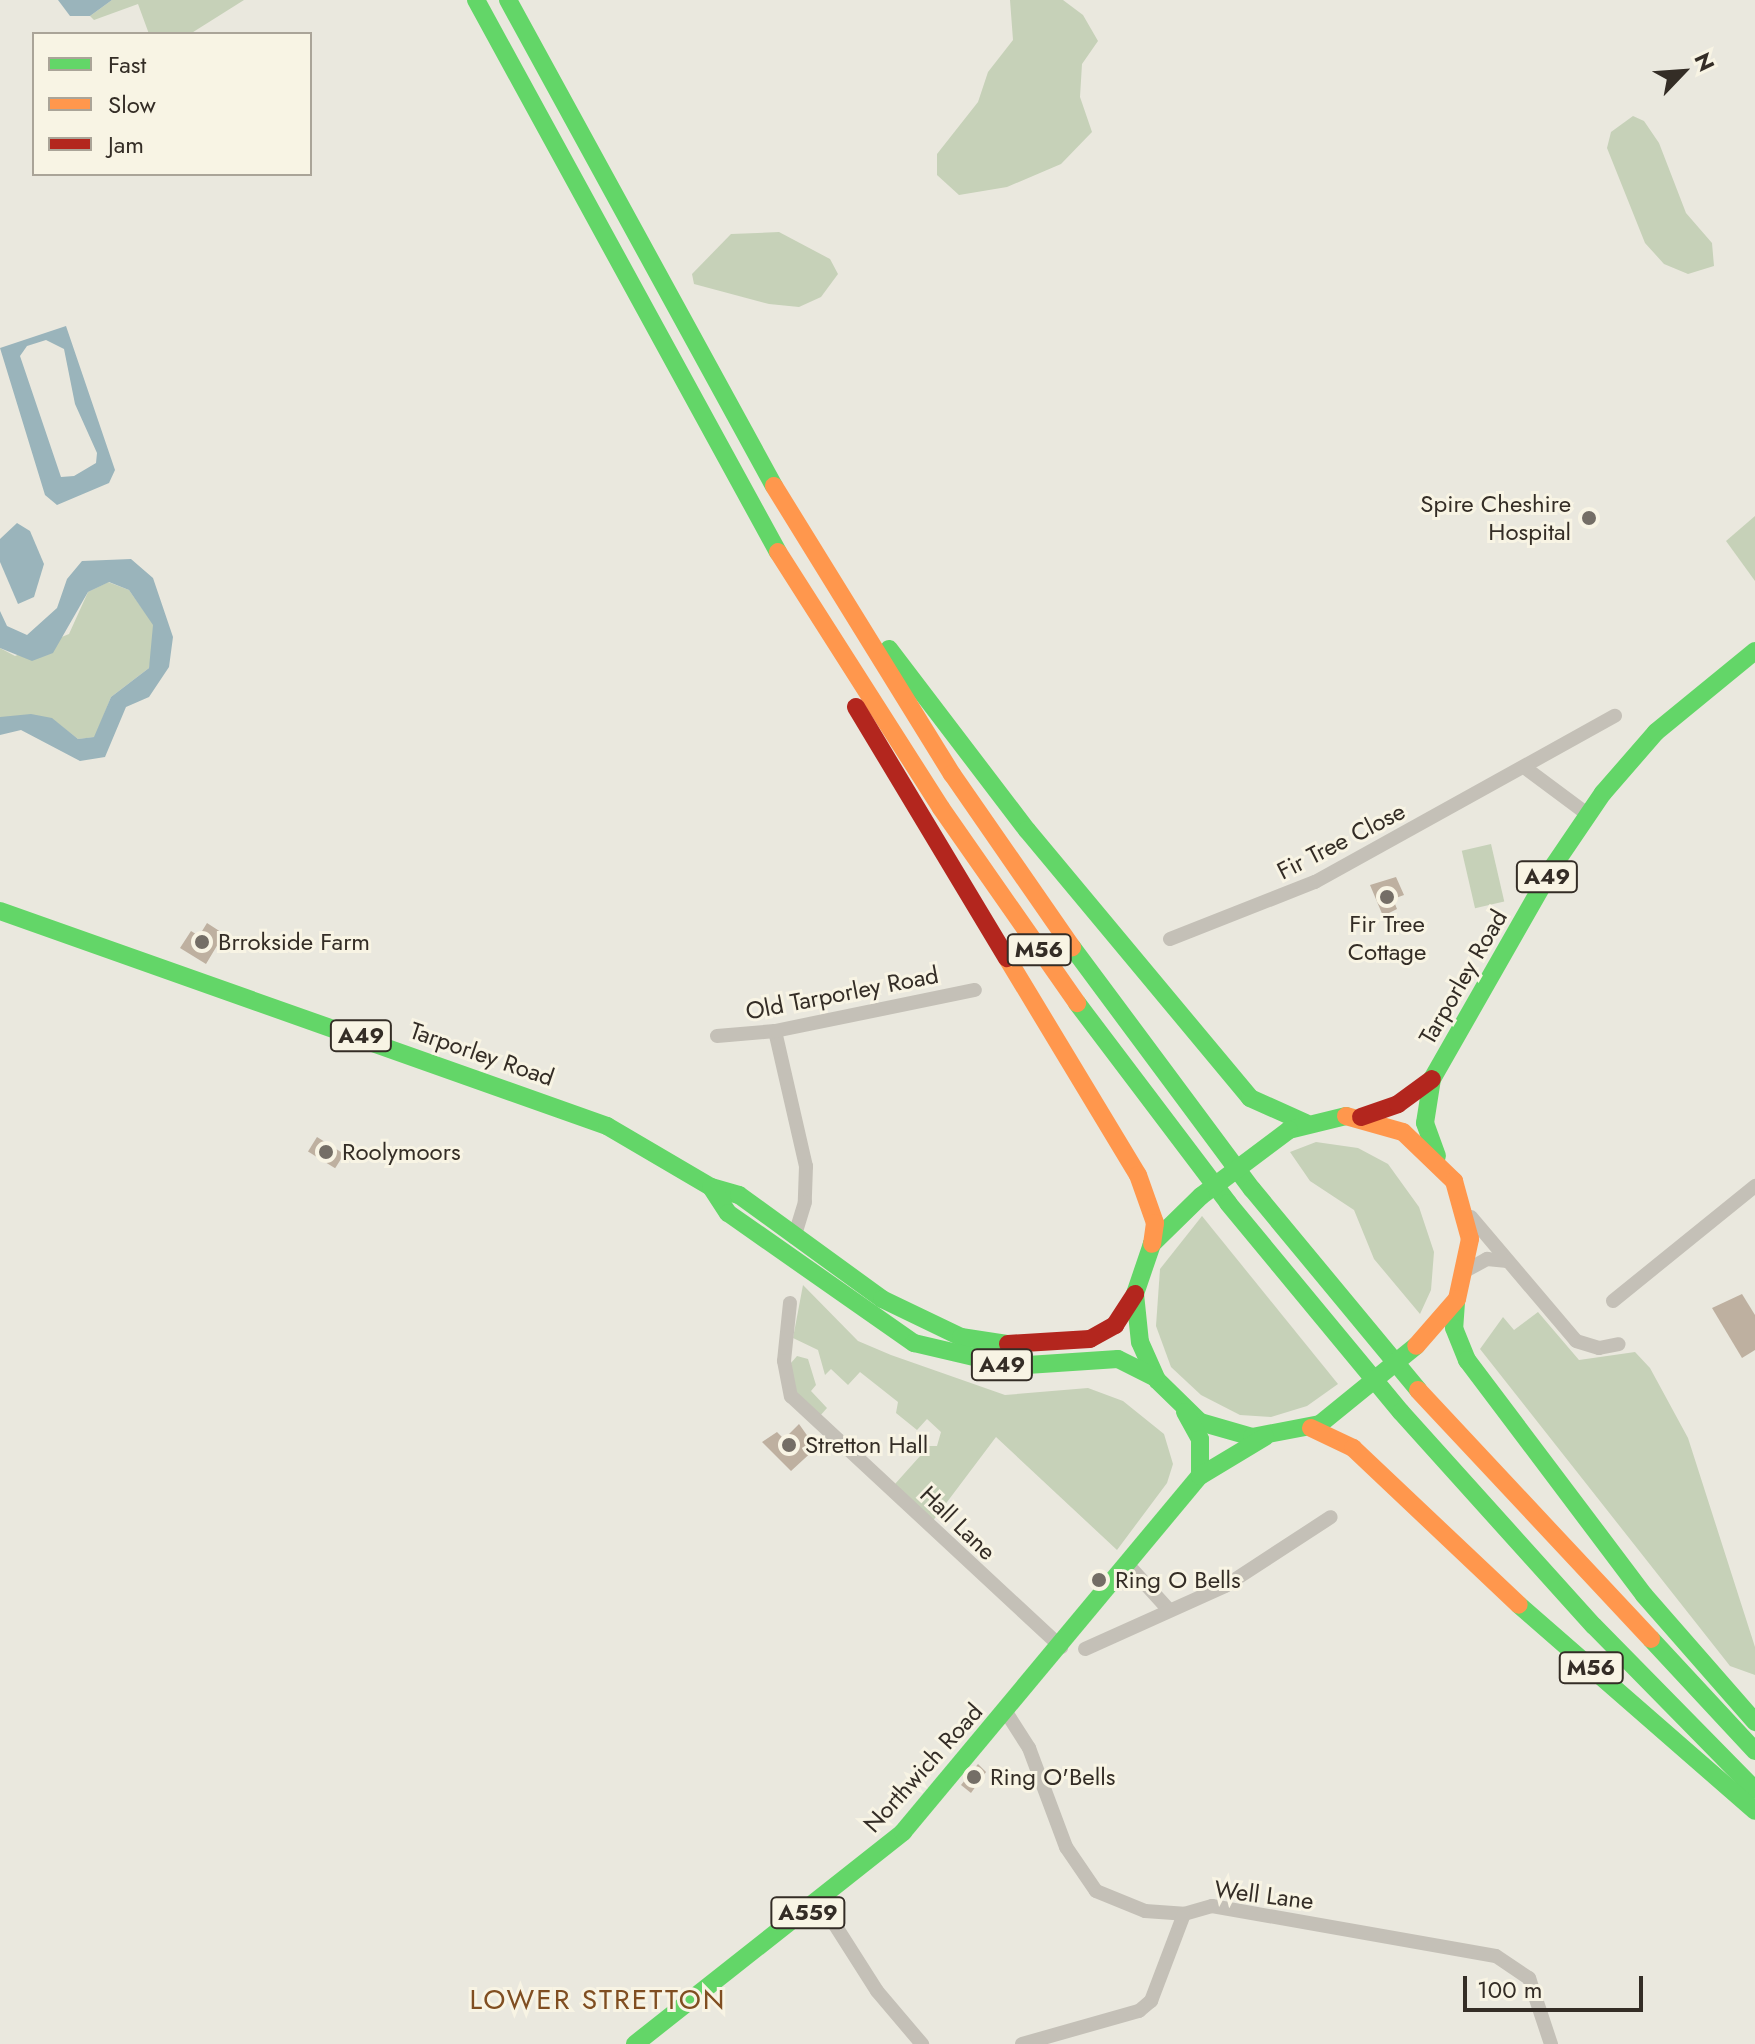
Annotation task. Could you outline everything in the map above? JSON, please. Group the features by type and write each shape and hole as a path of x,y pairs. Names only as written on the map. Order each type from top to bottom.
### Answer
{"main road":[{"name":"M56","path":"476,0 770,540 866,727 1138,1175 1155,1223 1152,1244"},
{"name":"M56","path":"508,0 795,525 1030,889 1252,1189 1472,1452 1755,1751"},
{"name":"M56","path":"795,525 1141,970 1250,1098 1283,1118 1306,1123"},
{"name":"M56","path":"770,540 1001,895 1228,1203 1468,1488 1755,1790"},
{"name":"Tarporley Road","path":"1438,1160 1425,1123 1432,1079 1587,814 1656,732 1755,651"},
{"name":"Tarporley Road","path":"0,911 539,1098 607,1126 711,1187 739,1195 907,1314 979,1341 1019,1346 1090,1339 1115,1325 1135,1294"},
{"name":"Tarporley Road","path":"1361,1117 1398,1104 1432,1079"},
{"path":"1200,1476 1200,1439 1185,1412 1157,1380 1140,1342 1135,1294 1152,1244 1201,1196 1250,1157 1306,1123 1361,1117 1403,1132 1438,1160 1464,1206 1467,1270 1457,1299 1456,1336 1467,1360 1644,1595 1755,1722"},
{"name":"Tarporley Road","path":"711,1187 728,1213 869,1316 933,1350 1012,1366 1118,1359 1157,1380"},
{"path":"1185,1412 1229,1433 1265,1437 1311,1428 1362,1393 1410,1353 1457,1299"},
{"name":"M56","path":"1311,1428 1340,1439 1427,1524 1755,1811"},
{"name":"Northwich Road","path":"635,2044 821,1903 912,1823 1130,1567 1200,1476 1265,1437"}],"street":[{"name":"Fir Tree Close","path":"1170,939 1315,882 1615,716"},
{"path":"1524,767 1587,814"},
{"name":"Old Tarporley Road","path":"717,1036 775,1031 975,990"},
{"path":"775,1031 806,1166 805,1202 793,1233 795,1262"},
{"path":"1613,1301 1755,1186"},
{"path":"1464,1206 1505,1261 1576,1341 1599,1348 1619,1344"},
{"path":"1467,1270 1487,1259 1505,1261"},
{"name":"Hall Lane","path":"790,1303 784,1361 791,1396 1061,1647"},
{"path":"1085,1649 1225,1586 1331,1517"},
{"path":"1130,1567 1169,1610"},
{"name":"Well Lane","path":"1006,1712 1020,1730 1085,1880 1096,1891 1145,1911 1184,1914 1212,1906 1496,1956 1529,1978 1551,2044"},
{"path":"821,1903 877,1991 922,2044"},
{"path":"1022,2044 1139,2011 1151,2001 1184,1914"}],"green space":[{"path":"112,0 244,0 193,32 148,32 138,4 94,20 90,16"},
{"path":"1010,0 1063,0 1083,15 1098,41 1082,64 1080,97 1092,132 1061,164 1007,187 959,195 937,175 937,154 978,102 988,72 1013,40"},
{"path":"1633,116 1644,121 1659,143 1686,213 1712,243 1714,266 1688,274 1664,264 1645,243 1607,148 1611,132"},
{"path":"779,232 830,259 838,274 821,297 799,307 769,304 694,284 692,274 731,234"},
{"path":"1755,516 1755,581 1726,541"},
{"path":"108,582 129,590 154,625 154,646 149,668 111,697 95,737 78,739 51,718 0,717 0,648 15,656 69,634 88,592"},
{"path":"1491,844 1504,901 1475,908 1462,851"},
{"path":"1316,1142 1358,1148 1388,1164 1419,1207 1434,1252 1431,1290 1420,1314 1374,1259 1354,1210 1310,1181 1290,1152"},
{"path":"1202,1216 1338,1384 1307,1406 1271,1417 1240,1415 1201,1395 1171,1367 1156,1326 1160,1269"},
{"path":"803,1285 858,1341 891,1355 1005,1395 1088,1388 1123,1401 1164,1434 1173,1464 1167,1483 1117,1550 996,1437 932,1522 895,1484 929,1446 937,1446 941,1432 927,1419 917,1430 896,1413 898,1402 860,1372 848,1385 831,1369 825,1375 818,1350 793,1338"},
{"path":"1538,1312 1579,1360 1635,1352 1650,1368 1688,1438 1755,1647 1755,1675 1730,1666 1480,1349 1503,1317 1514,1330"},
{"path":"797,1356 808,1359 816,1385 811,1391 827,1408 819,1417 794,1389 791,1363"}],"water":[{"path":"58,0 112,0 90,16 70,16"},
{"path":"66,326 115,470 109,483 57,505 45,495 0,348","holes":["46,340 64,349 75,404 97,453 96,463 74,476 61,477 20,356 27,346"]},
{"path":"17,523 30,531 44,564 34,597 18,604 0,562 0,539"},
{"path":"131,559 153,578 173,637 169,667 149,697 126,707 105,757 80,761 21,730 0,735 0,717 31,714 52,718 78,739 94,737 111,697 149,668 153,625 129,590 109,582 88,592 53,653 32,661 0,648 0,611 7,626 27,635 57,608 67,579 82,561"}],"building":[{"name":"Fir Tree Cottage","path":"1396,877 1404,895 1393,899 1397,909 1383,916 1370,885"},
{"name":"Brrokside Farm","path":"207,923 224,934 206,964 180,948 191,931 199,936"},
{"name":"Roolymoors","path":"317,1137 344,1154 335,1168 308,1151"},
{"path":"1742,1294 1755,1315 1755,1350 1742,1358 1712,1308"},
{"name":"Stretton Hall","path":"799,1424 816,1448 791,1471 762,1442 777,1432 784,1439"},
{"name":"Ring O'Bells","path":"978,1764 986,1772 971,1793 961,1785"}],"traffic: fast":[{"path":"476,0 778,552"},
{"path":"508,0 774,486"},
{"path":"889,649 1027,830 1250,1098 1306,1123"},
{"path":"1437,1156 1425,1123 1432,1079 1554,865 1603,793 1656,732 1755,651"},
{"path":"0,911 607,1126 711,1187 739,1195 882,1299 961,1337 1008,1344"},
{"path":"1072,947 1252,1189 1418,1390"},
{"path":"1077,1003 1228,1203 1401,1412 1594,1626 1755,1790"},
{"path":"1346,1116 1289,1130 1201,1196 1152,1244 1135,1294 1140,1342 1157,1380 1200,1422 1252,1437 1320,1424 1416,1346"},
{"path":"711,1187 728,1213 914,1343 1012,1366 1118,1359 1154,1377"},
{"path":"1456,1302 1454,1328 1467,1360 1644,1595 1755,1722"},
{"path":"1185,1412 1200,1439 1200,1476"},
{"path":"635,2044 903,1832 1200,1476 1265,1437"},
{"path":"1519,1605 1755,1811"},
{"path":"1651,1639 1755,1751"}],"traffic: slow":[{"path":"774,486 952,774 1072,947"},
{"path":"778,552 941,808 1077,1003"},
{"path":"1007,958 1138,1175 1155,1223 1152,1244"},
{"path":"1346,1116 1403,1132 1454,1181 1470,1239 1457,1299 1416,1346"},
{"path":"1418,1390 1651,1639"},
{"path":"1311,1428 1353,1448 1519,1605"}],"traffic: jam":[{"path":"856,707 1007,958"},
{"path":"1361,1117 1398,1104 1432,1079"},
{"path":"1008,1344 1090,1339 1115,1325 1135,1294"}],"place":[{"name":"Spire Cheshire Hospital","path":"1589,518"},
{"name":"Fir Tree Cottage","path":"1387,897"},
{"name":"Brrokside Farm","path":"202,942"},
{"name":"Roolymoors","path":"326,1152"},
{"name":"Stretton Hall","path":"789,1445"},
{"name":"Ring O Bells","path":"1099,1580"},
{"name":"Ring O'Bells","path":"974,1777"}],"district":[{"name":"LOWER STRETTON","path":"598,2000"}]}
